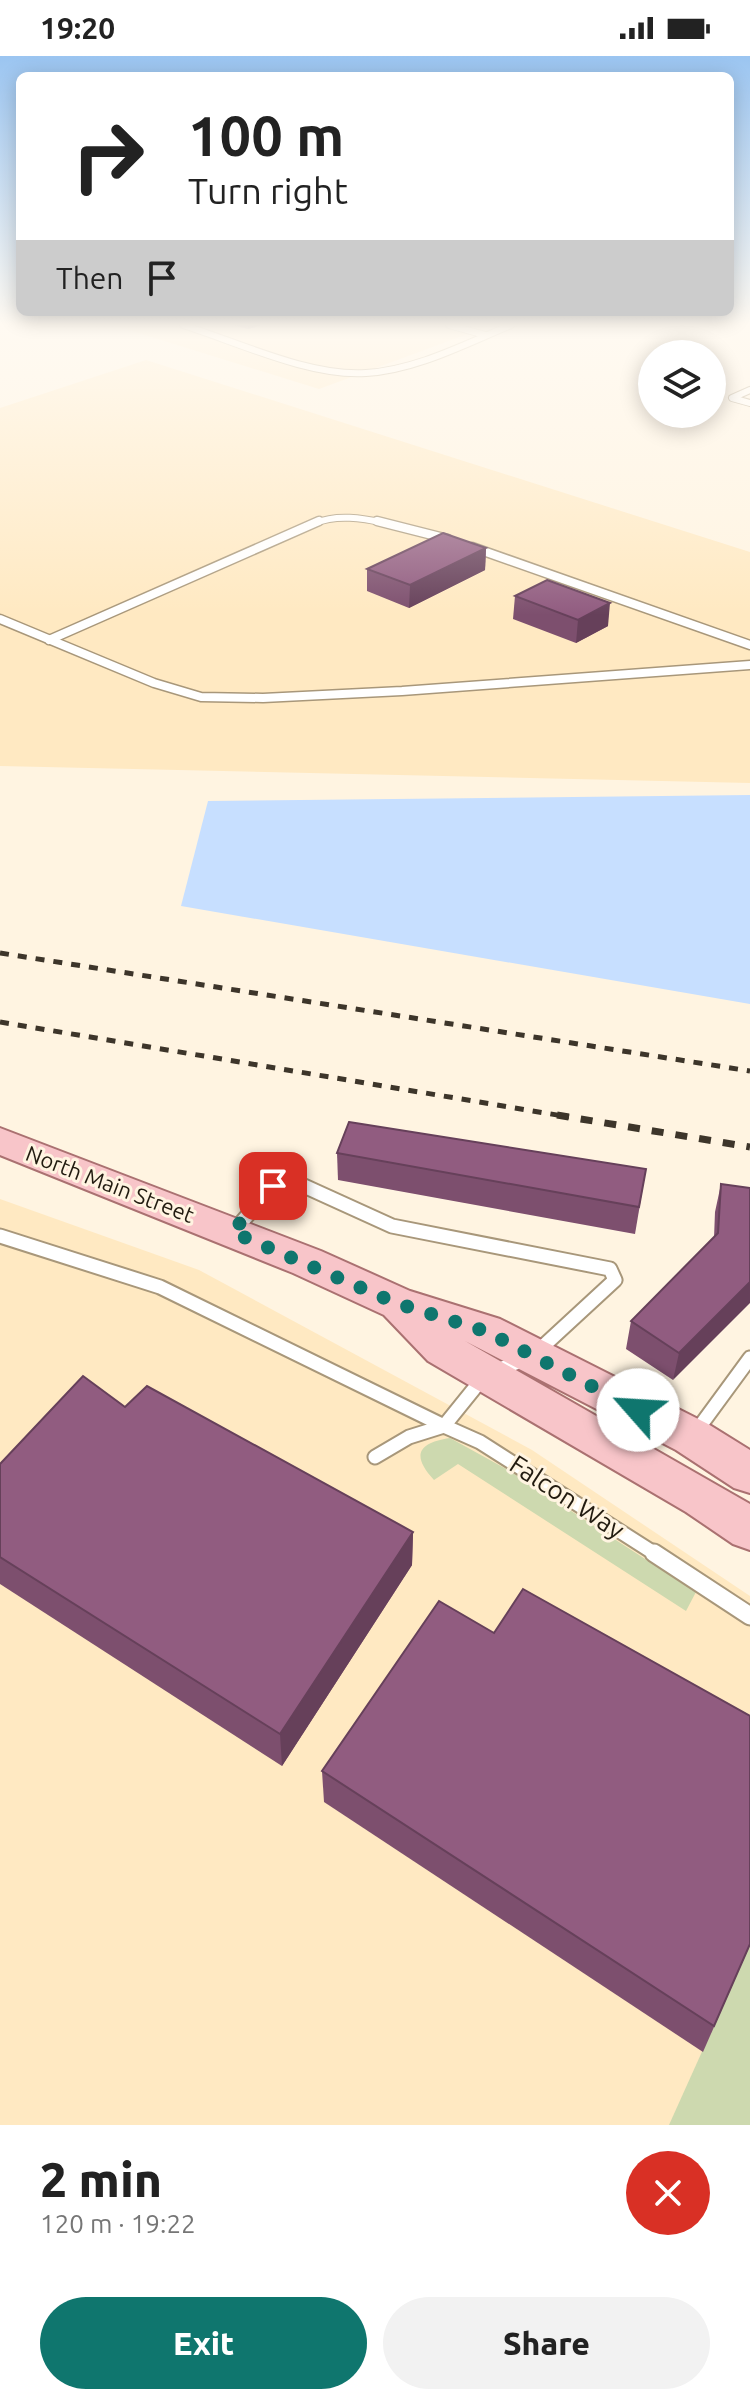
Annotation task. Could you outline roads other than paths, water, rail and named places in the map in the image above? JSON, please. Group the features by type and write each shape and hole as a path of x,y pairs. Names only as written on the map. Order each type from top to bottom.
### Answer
{"main road":[{"name":"North Main Street","path":"0,1141 232,1232 396,1303 485,1331 692,1437 750,1471"},
{"name":"North Main Street","path":"396,1303 443,1349 750,1529"}],"lane":[{"path":"49,640 309,524 346,517 447,538 750,645"},
{"path":"0,619 154,683 201,697 227,699 402,691 750,665"},
{"path":"232,1232 273,1186 304,1186 392,1226 610,1269 615,1280 531,1357 486,1374 444,1426 409,1437 375,1457"},
{"name":"Falcon Way","path":"0,1236 160,1287 480,1442 750,1616"},
{"path":"692,1437 750,1358"}],"water":[{"path":"750,795 750,1004 181,906 208,801"}],"railway":[{"path":"0,953 750,1071"},
{"path":"0,1022 560,1116"},
{"path":"560,1116 750,1147"},
{"path":"560,1116 569,1117"}]}
